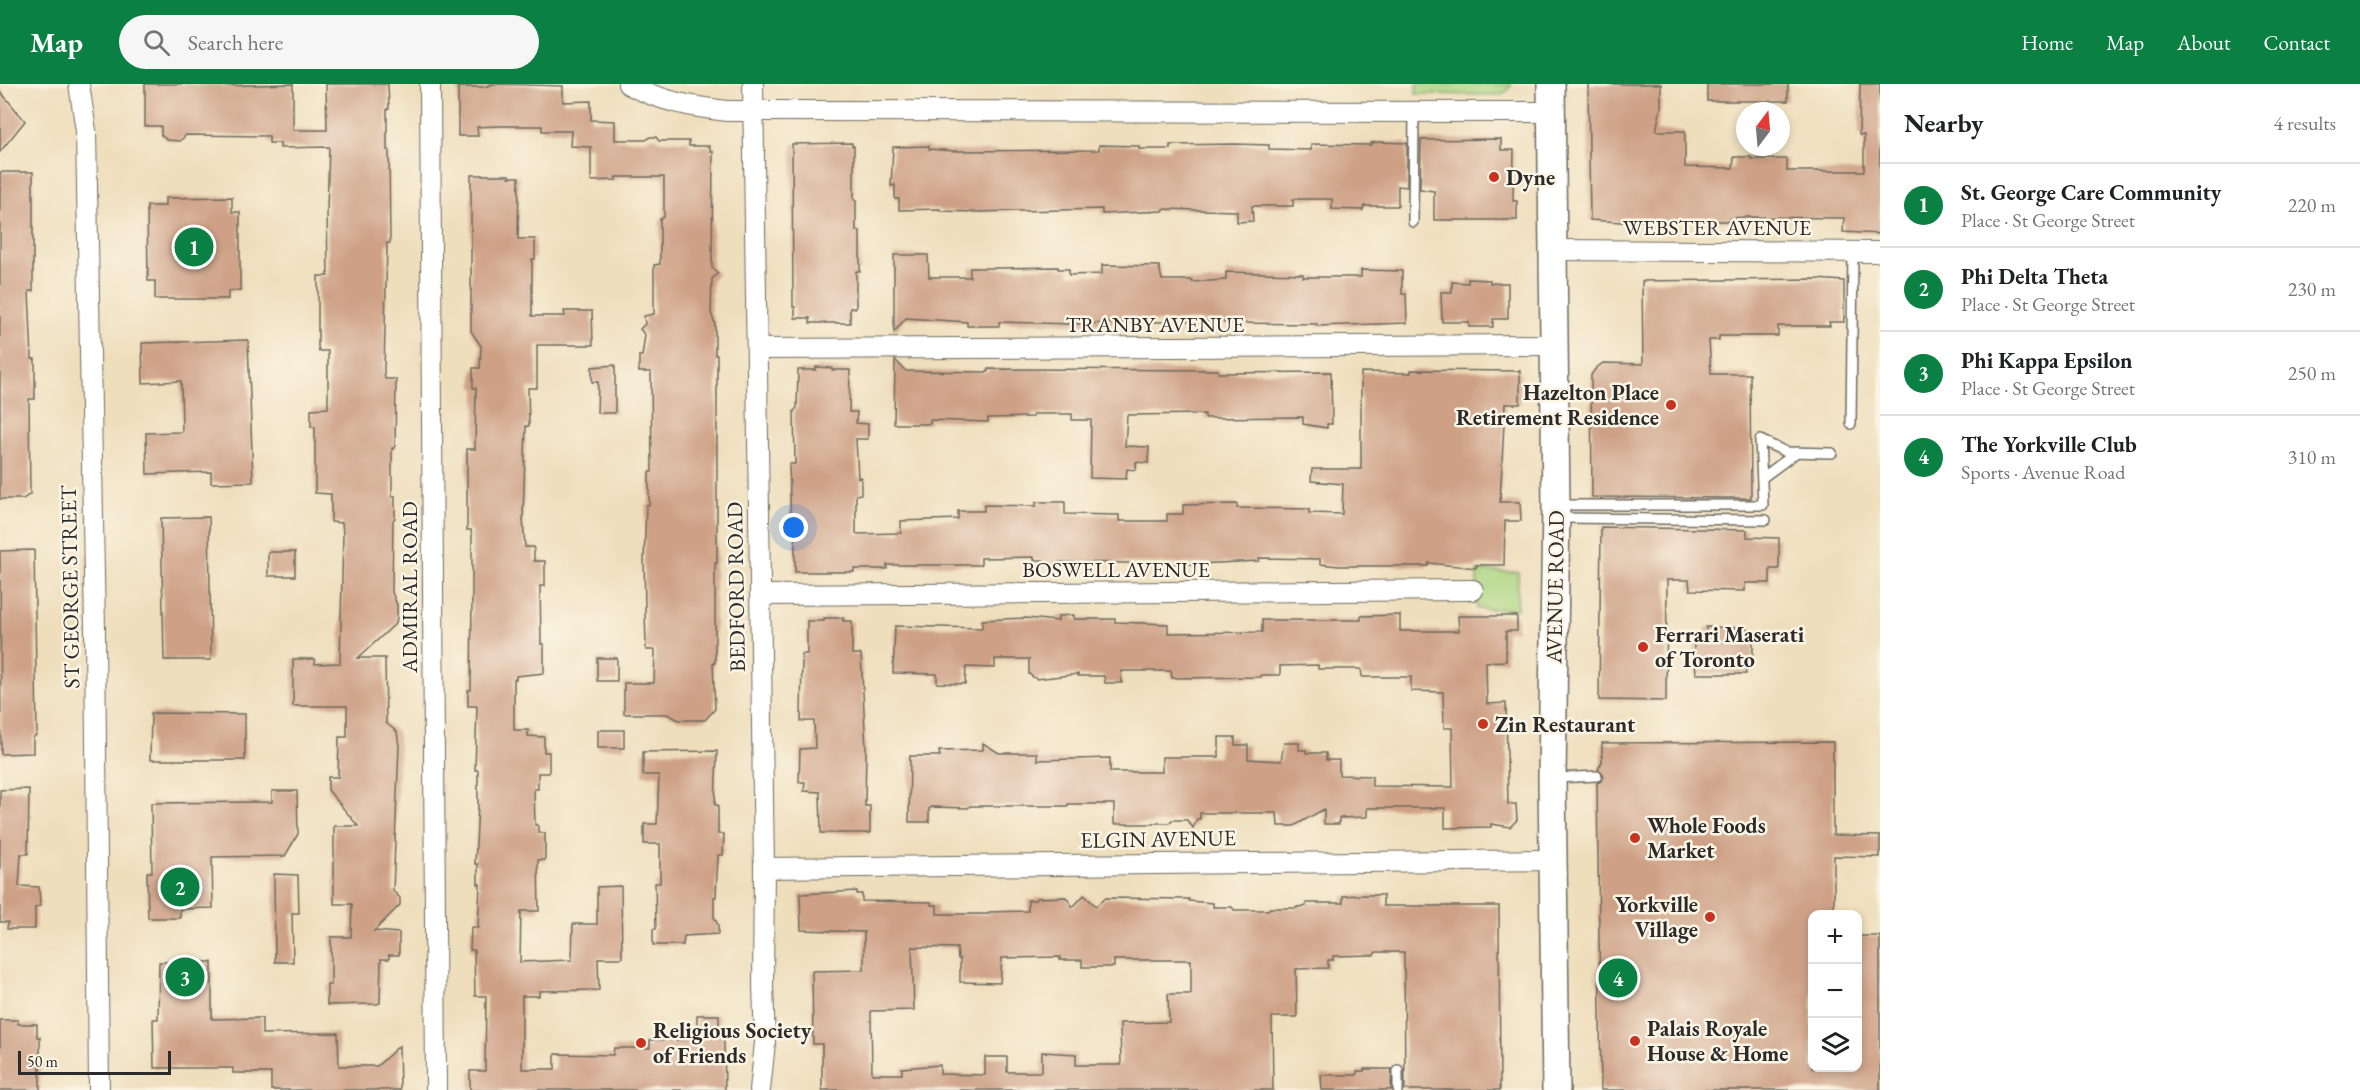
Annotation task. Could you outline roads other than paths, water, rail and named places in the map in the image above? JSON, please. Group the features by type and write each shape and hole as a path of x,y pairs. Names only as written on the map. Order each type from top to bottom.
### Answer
{"main road":[{"name":"AVENUE ROAD","path":"1551,84 1556,511 1552,778 1556,1090"}],"street":[{"name":"ST GEORGE STREET","path":"79,84 86,143 95,640 99,1090"},
{"name":"ADMIRAL ROAD","path":"430,84 435,1090"},
{"path":"628,84 651,96 673,103 727,111 1551,112"},
{"name":"BEDFORD ROAD","path":"753,84 764,867 765,1043 760,1090"},
{"name":"WEBSTER AVENUE","path":"1554,250 1880,252"},
{"name":"TRANBY AVENUE","path":"757,349 1554,345"},
{"name":"BOSWELL AVENUE","path":"760,595 1473,590"},
{"name":"ELGIN AVENUE","path":"764,867 1554,860"}],"lane":[{"path":"1413,222 1414,112"},
{"path":"1851,424 1853,252"},
{"path":"1556,511 1763,505 1760,440 1786,452 1832,453"},
{"path":"1762,478 1797,452"},
{"path":"1556,511 1766,520"},
{"path":"1552,778 1597,776"},
{"path":"1398,1070 1398,1090"}],"place":[{"name":"Dyne","path":"1494,177"},
{"name":"St. George Care Community","path":"194,247"},
{"name":"Hazelton Place Retirement Residence","path":"1671,405"},
{"name":"Ferrari Maserati of Toronto","path":"1643,647"},
{"name":"Zin Restaurant","path":"1483,724"},
{"name":"Whole Foods Market","path":"1635,838"},
{"name":"Phi Delta Theta","path":"180,887"},
{"name":"Yorkville Village","path":"1710,917"},
{"name":"Phi Kappa Epsilon","path":"185,977"},
{"name":"The Yorkville Club","path":"1618,978"},
{"name":"Palais Royale House & Home","path":"1635,1041"},
{"name":"Religious Society of Friends","path":"641,1043"}]}
